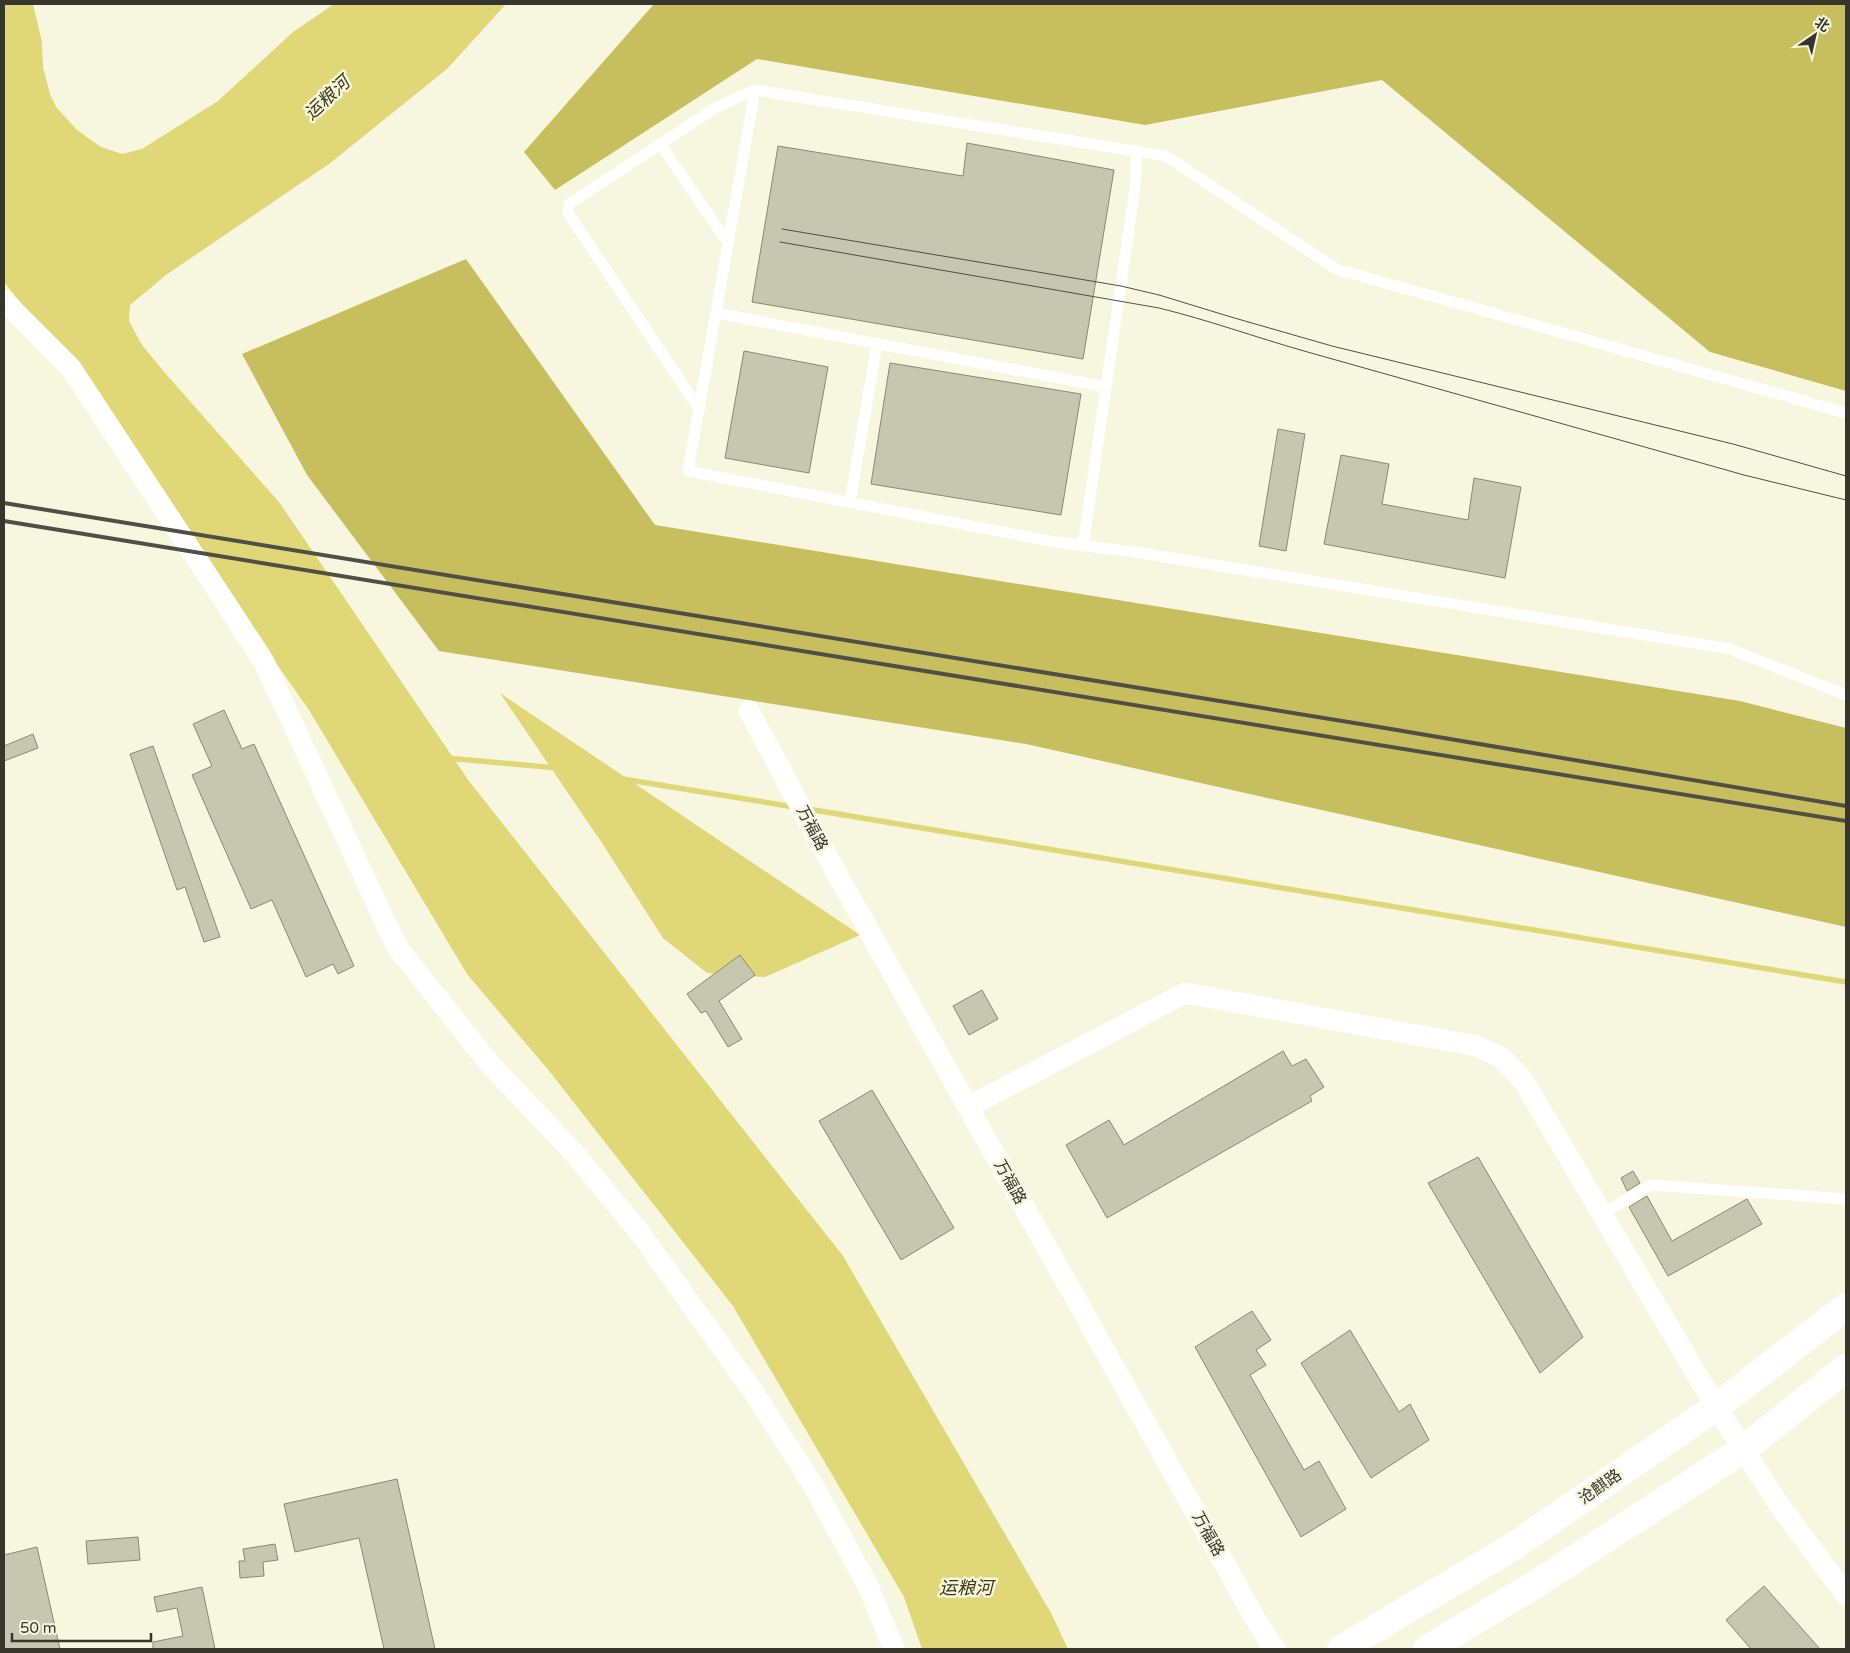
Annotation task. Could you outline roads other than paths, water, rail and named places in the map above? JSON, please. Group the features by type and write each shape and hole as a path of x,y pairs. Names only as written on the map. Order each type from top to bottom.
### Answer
{"main road":[{"name":"沧麒路","path":"1341,1649 1514,1546 1716,1407 1846,1307"},
{"path":"1428,1649 1536,1584 1744,1449 1846,1368"}],"street":[{"path":"4,301 71,368 263,660 397,947 489,1063 574,1154 640,1233 752,1390 813,1486 867,1584 894,1649"},
{"name":"万福路","path":"749,711 821,846 1246,1601 1275,1649"},
{"path":"968,1107 1185,993 1477,1046 1502,1058 1524,1080 1716,1407 1780,1506 1846,1595"}],"lane":[{"path":"755,90 688,470 1049,541 1141,553 1730,649 1846,695"},
{"path":"699,409 568,213 569,204 717,107 755,90 1166,156 1336,270 1846,413"},
{"path":"660,144 728,243"},
{"path":"1083,546 1135,188 1137,151"},
{"path":"716,313 1106,387"},
{"path":"850,502 877,344"},
{"path":"1603,1214 1652,1185 1846,1199"}],"water":[{"name":"运粮河","path":"4,4 33,4 42,42 43,67 50,94 56,107 77,130 101,147 122,154 142,149 218,101 293,32 334,4 506,4 447,69 329,164 166,275 130,305 129,320 142,345 165,373 279,502 469,781 843,1256 1051,1613 1068,1649 922,1649 904,1597 733,1306 550,1072 467,974 309,710 38,325 4,282"},
{"path":"500,693 860,935 765,977 707,973 663,938 602,843"}],"waterway":[{"path":"446,758 557,768"},
{"path":"623,779 794,807"},
{"path":"808,809 1846,982"}],"tram line":[{"path":"782,229 1121,286 1159,295 1332,346 1733,444 1846,476"},
{"path":"780,242 1159,308 1304,351 1744,475 1846,500"}],"railway":[{"path":"4,503 1379,727 1846,806"},
{"path":"4,521 1846,821"}]}
